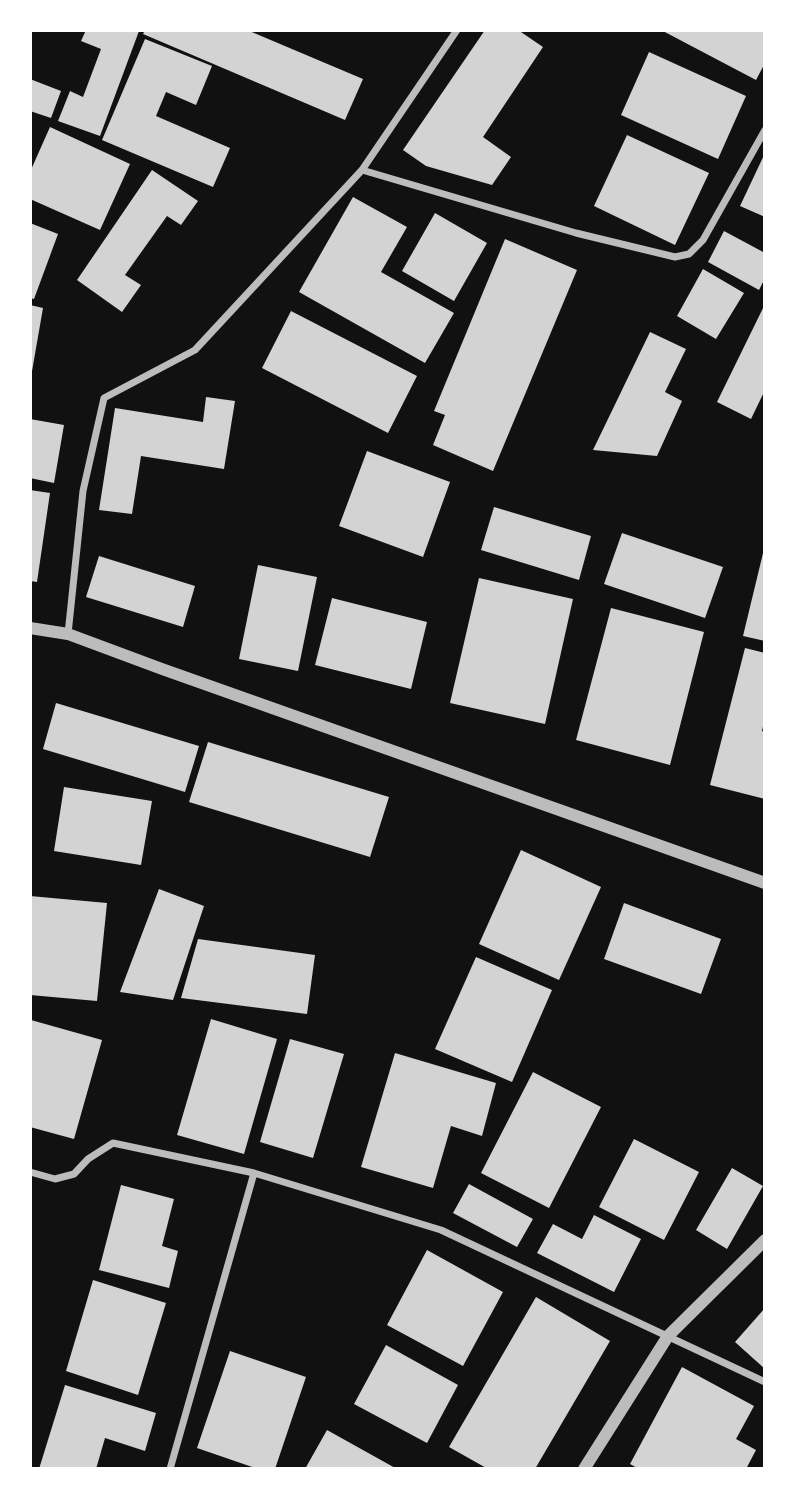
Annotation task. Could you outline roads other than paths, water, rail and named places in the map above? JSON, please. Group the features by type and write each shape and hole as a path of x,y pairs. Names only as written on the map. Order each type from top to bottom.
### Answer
{"street":[{"path":"68,634 83,491 104,398 195,349 362,170 457,30"},
{"path":"362,170 576,233 675,257 689,254 703,240 765,130"},
{"path":"30,628 68,634 765,883"},
{"path":"30,1172 55,1179 74,1174 88,1158 113,1143 254,1173 441,1230 765,1382"},
{"path":"170,1469 254,1173"},
{"path":"584,1469 668,1336 765,1240"}]}
